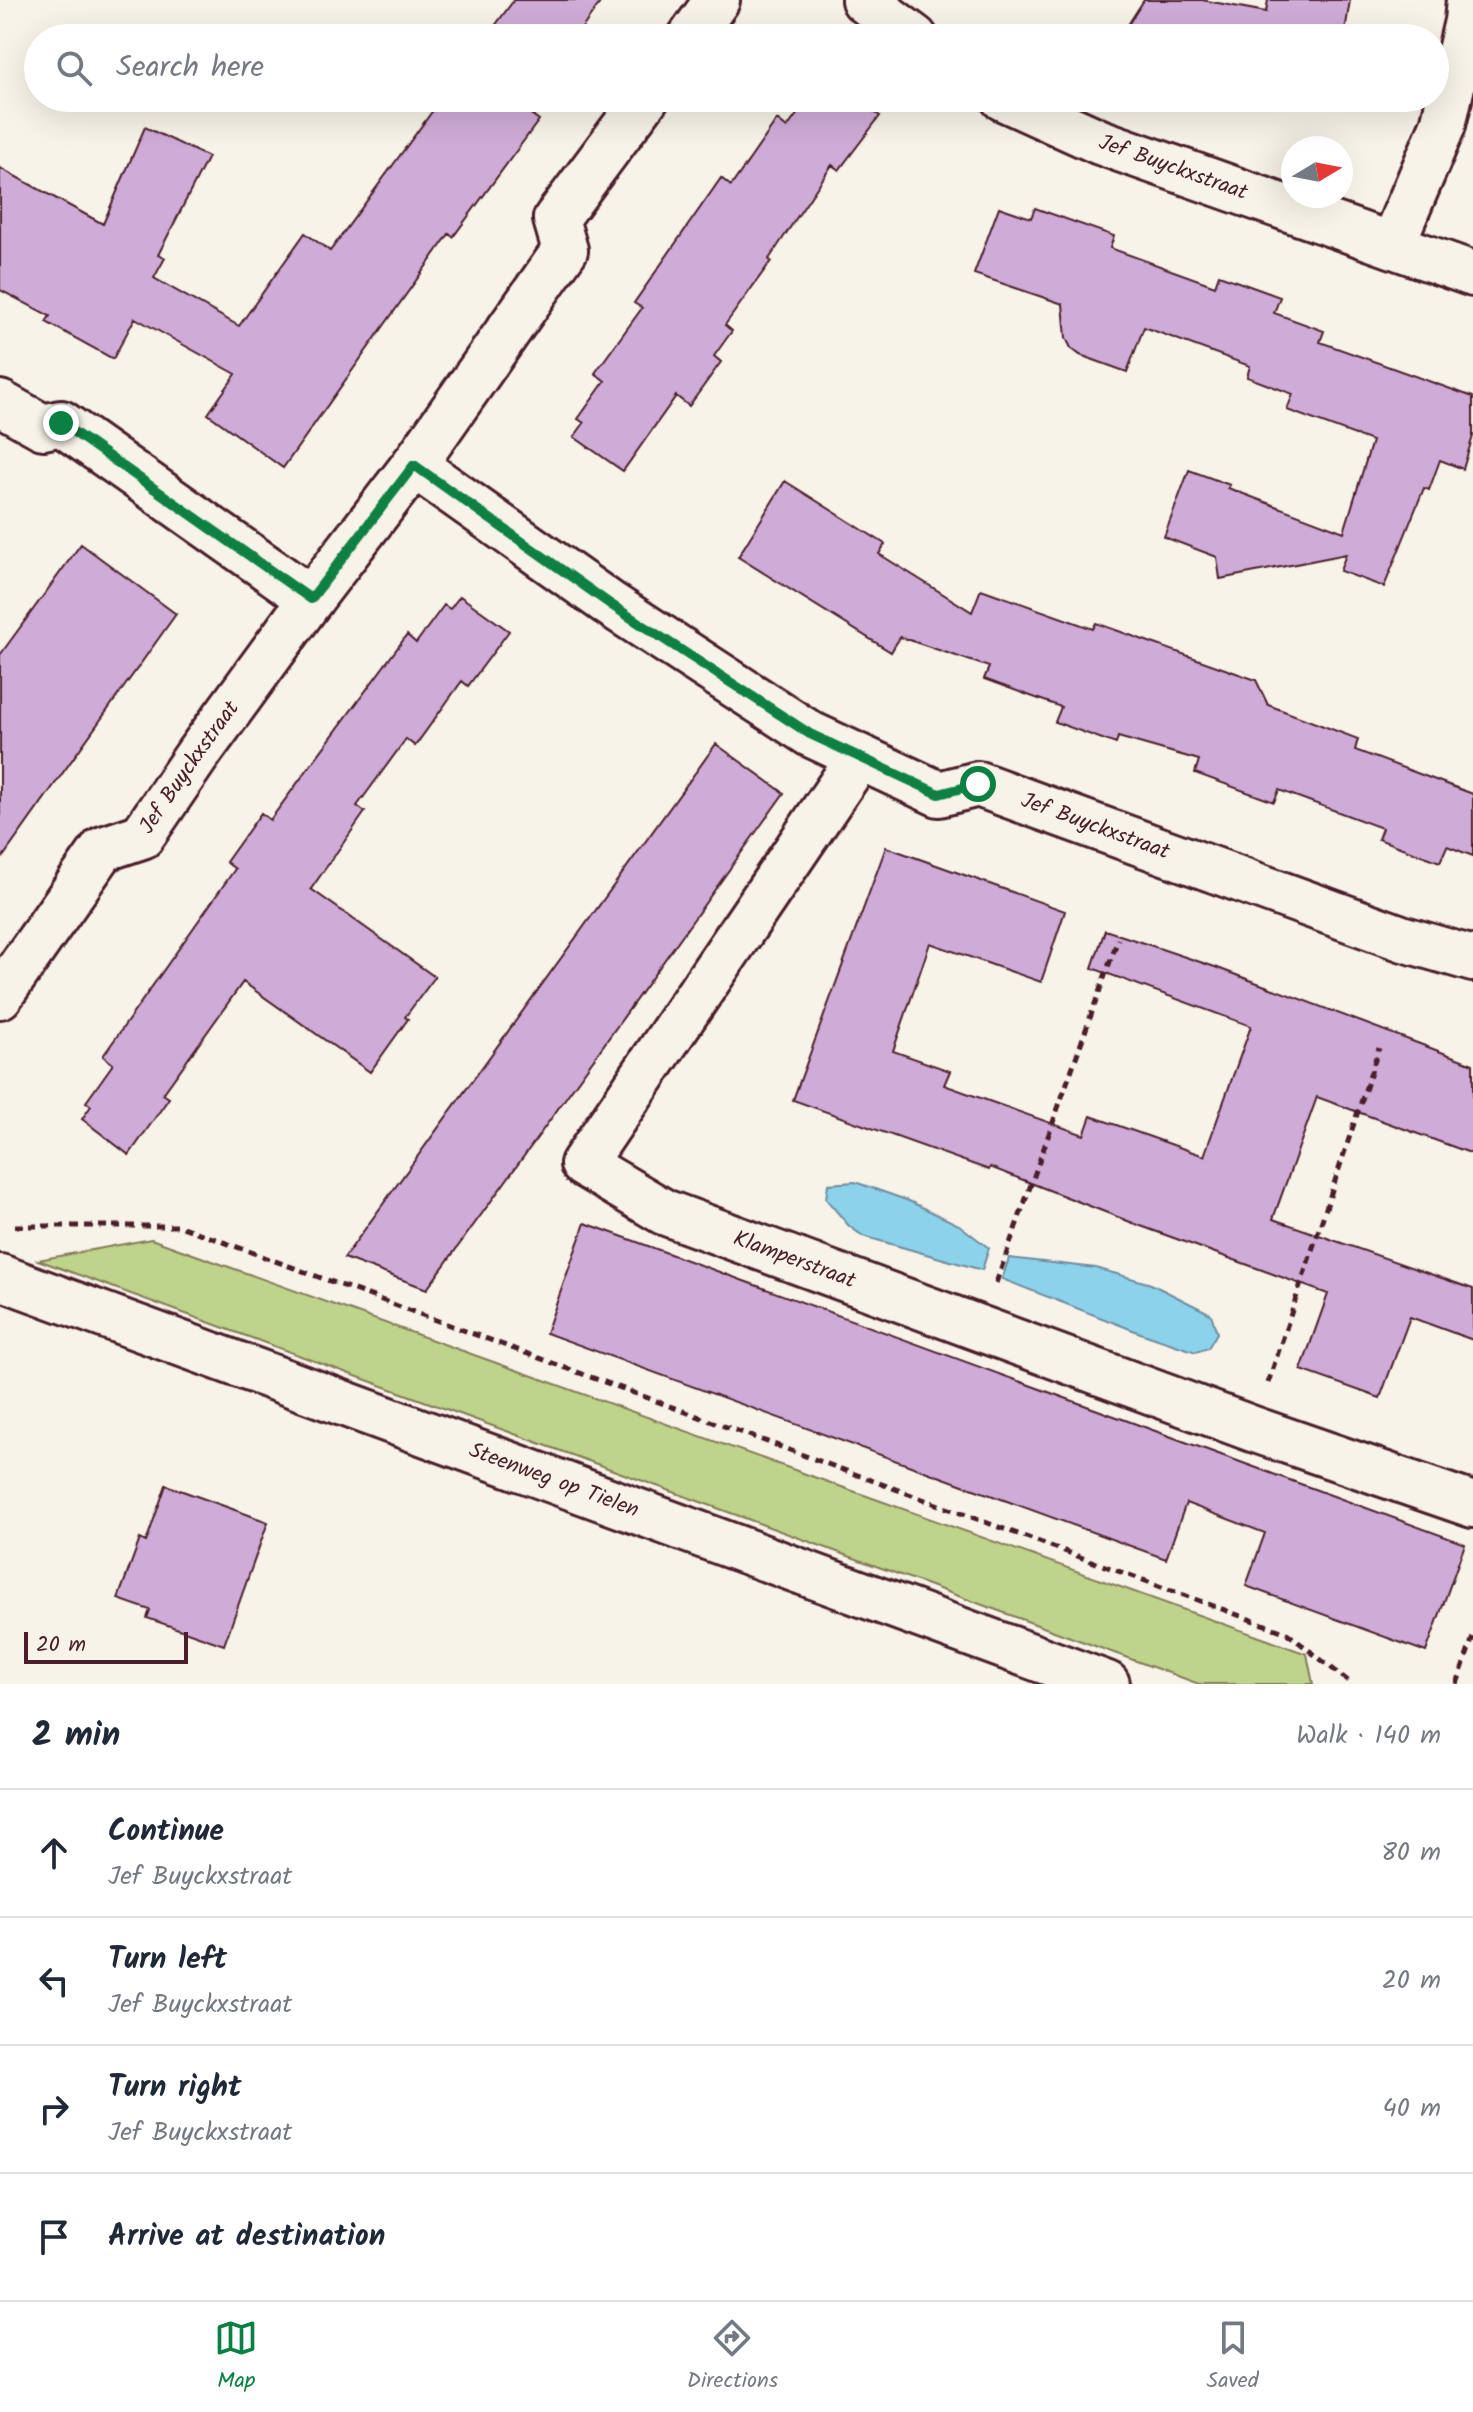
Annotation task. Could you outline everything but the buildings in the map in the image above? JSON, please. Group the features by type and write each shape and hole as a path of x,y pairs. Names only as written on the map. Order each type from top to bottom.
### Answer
{"street":[{"path":"700,24 717,0"},
{"path":"864,0 896,24"},
{"path":"1449,99 1469,0"},
{"name":"Jef Buyckxstraat","path":"0,996 103,849 142,836 311,599 414,465 565,250 556,219 636,112"},
{"name":"Jef Buyckxstraat","path":"1034,112 1100,142 1473,274"},
{"path":"1392,245 1446,112"},
{"path":"0,403 43,427 61,423 311,599"},
{"name":"Jef Buyckxstraat","path":"414,465 610,604 810,734 859,758 939,794 978,784 1389,933 1473,959"},
{"name":"Klamperstraat","path":"859,758 583,1164 664,1212 1253,1429 1473,1505"},
{"name":"Steenweg op Tielen","path":"0,1277 1107,1684"}],"path":[{"path":"980,1329 1118,939"},
{"path":"1253,1429 1379,1048"},
{"path":"0,1226 180,1226 1287,1633 1352,1684"},
{"path":"1457,1684 1473,1637"}],"green space":[{"path":"151,1239 1307,1654 1313,1684 1199,1684 38,1260"}],"water":[{"path":"855,1182 909,1201 959,1225 989,1248 982,1270 863,1236 849,1226 826,1199 828,1184"},
{"path":"1009,1258 1096,1268 1151,1284 1211,1314 1217,1333 1208,1348 1196,1352 1143,1334 1002,1279"}],"route":[{"path":"61,423 311,599 414,465 610,604 810,734 939,794 978,784"}]}
